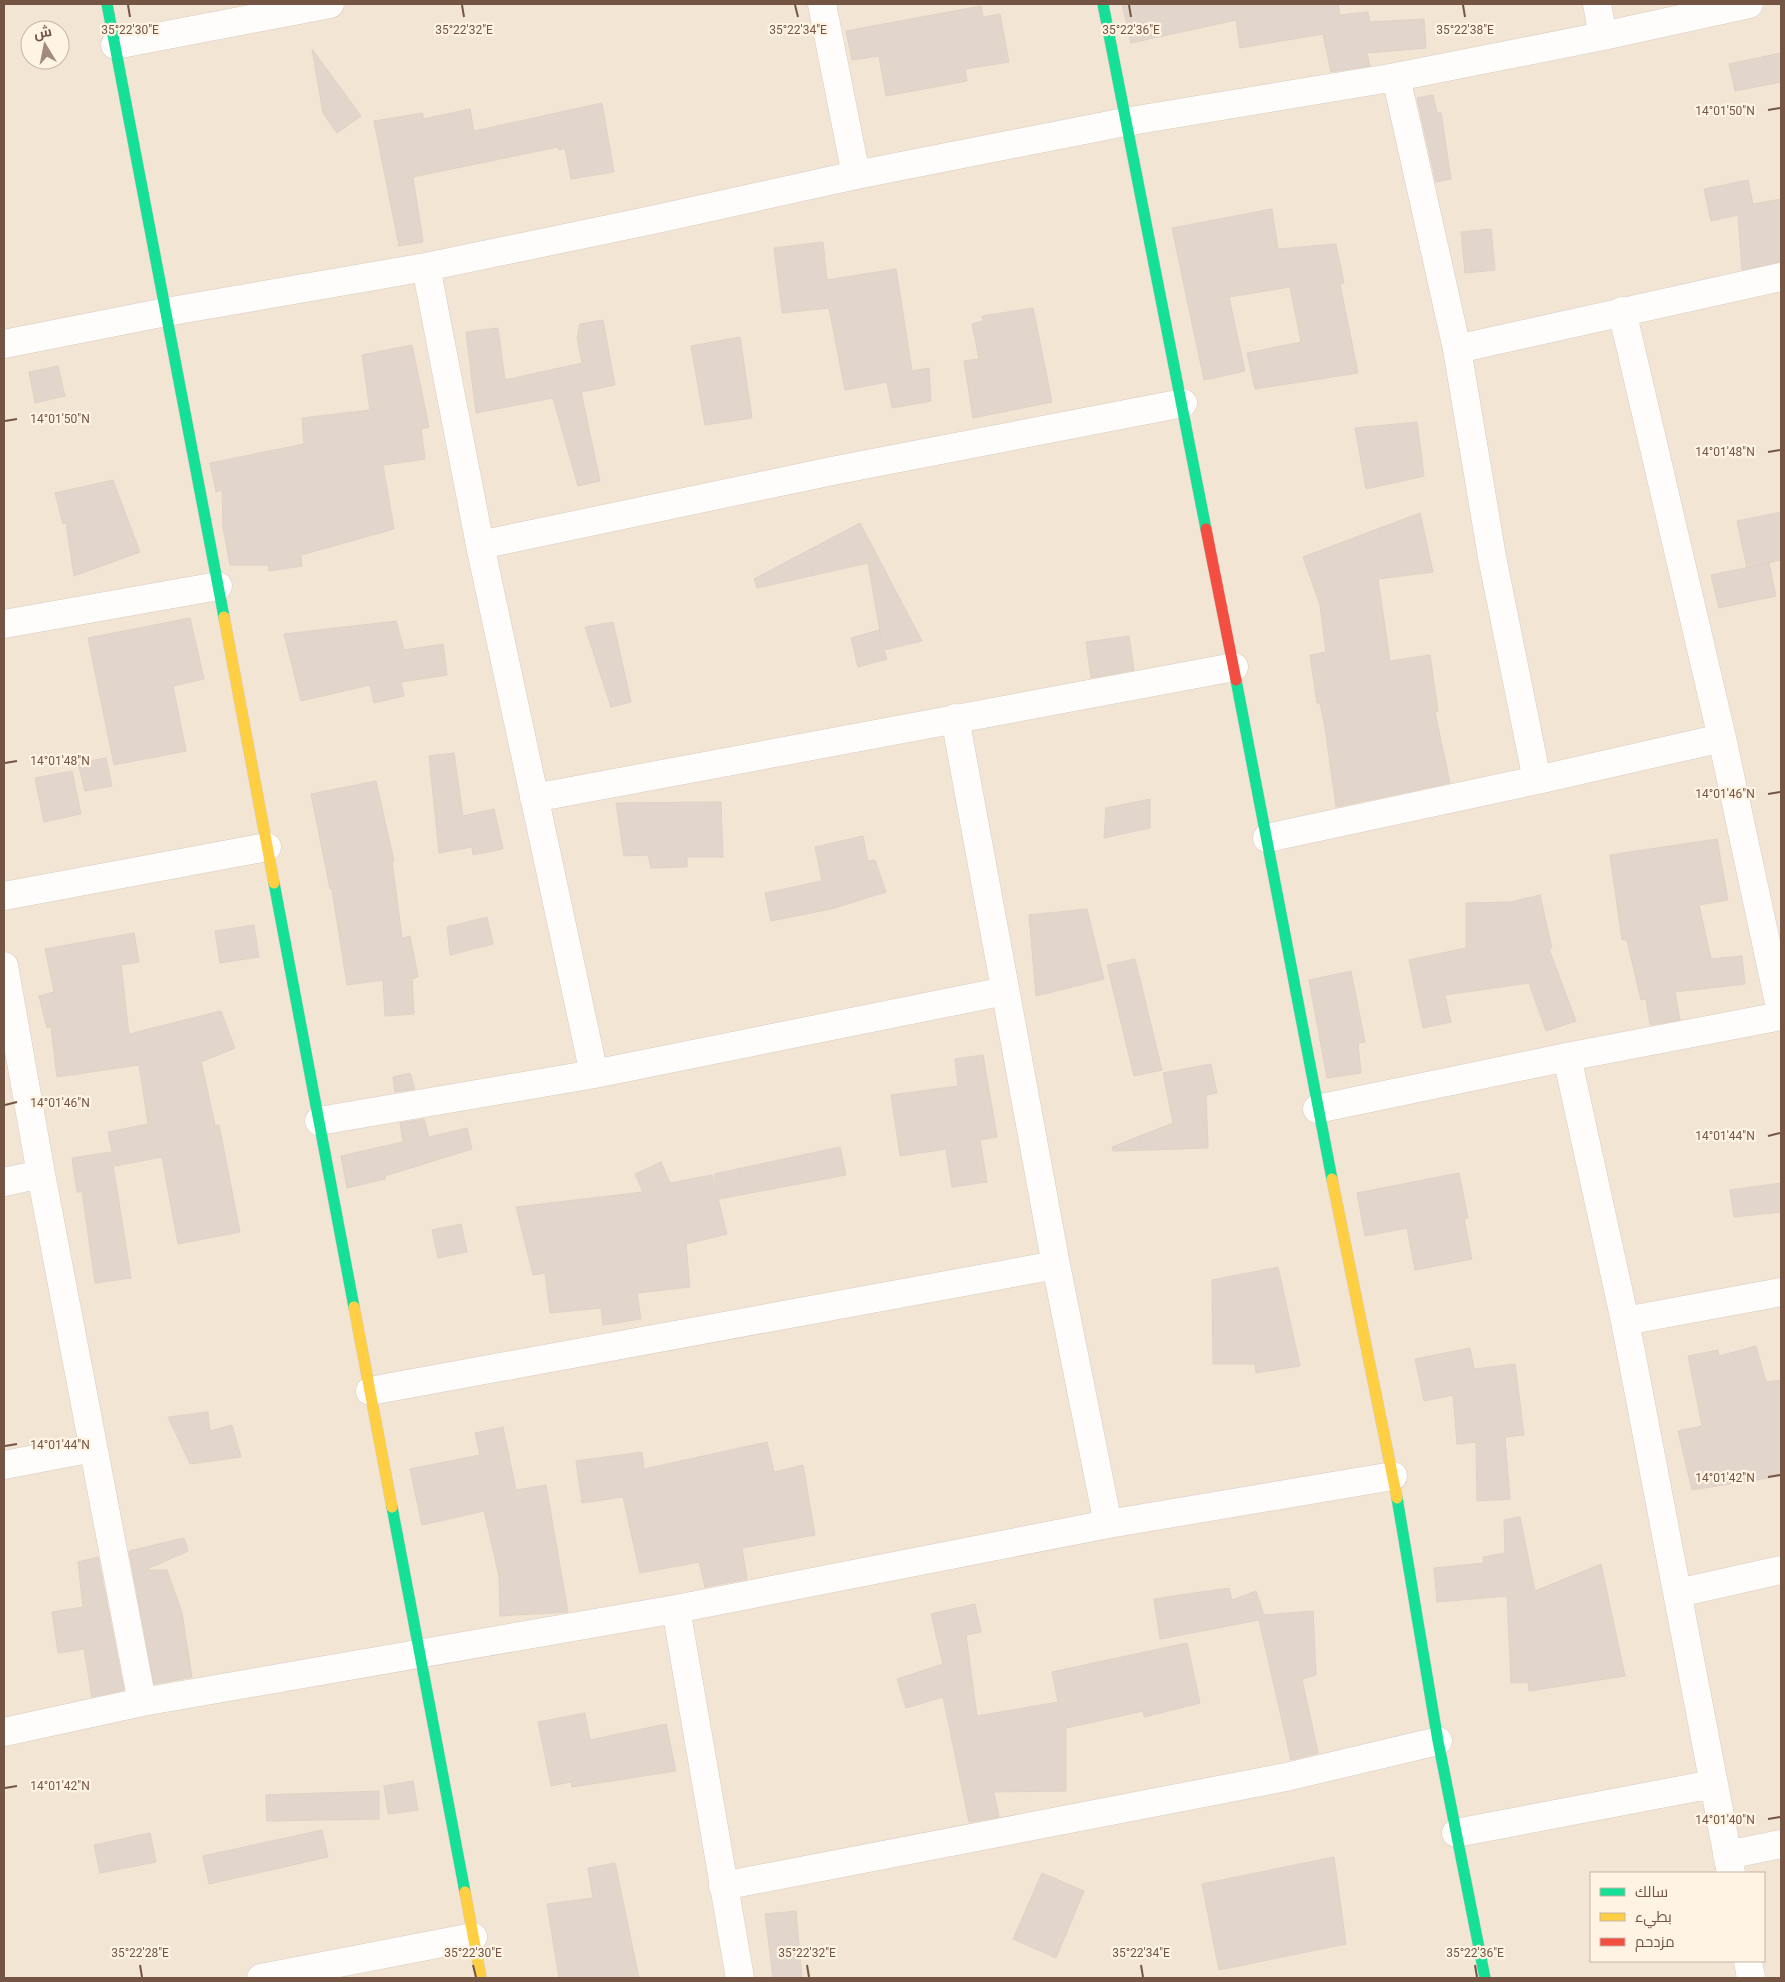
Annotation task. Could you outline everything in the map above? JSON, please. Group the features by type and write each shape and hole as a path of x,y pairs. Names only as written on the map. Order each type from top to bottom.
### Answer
{"street":[{"path":"107,4 481,1978"},
{"path":"115,45 330,4"},
{"path":"822,4 856,175"},
{"path":"1103,4 1125,122 1183,403 1317,1109 1393,1476 1438,1741 1485,1978"},
{"path":"1597,4 1603,36"},
{"path":"4,344 166,312 426,267 856,175 1125,122 1396,77 1603,36 1748,4"},
{"path":"1396,77 1457,349 1492,557 1538,780"},
{"path":"426,267 480,545 594,1074"},
{"path":"1457,349 1781,277"},
{"path":"1317,1109 1567,1056 1781,1014 1722,738 1622,311"},
{"path":"480,545 832,471 1183,403"},
{"path":"4,624 218,586"},
{"path":"534,798 1234,667"},
{"path":"955,718 1056,1265 1108,1524"},
{"path":"1267,838 1538,780 1722,738"},
{"path":"4,896 267,847"},
{"path":"4,966 41,1174 142,1702"},
{"path":"319,1122 594,1074 1005,991"},
{"path":"1567,1056 1625,1321 1729,1864 1781,1844"},
{"path":"4,1182 41,1174"},
{"path":"370,1391 1056,1265"},
{"path":"1625,1321 1781,1292"},
{"path":"4,1465 94,1448"},
{"path":"4,1732 142,1702 676,1609 1108,1524 1393,1476"},
{"path":"1678,1593 1781,1570"},
{"path":"676,1609 740,1978"},
{"path":"723,1886 1286,1777 1438,1741"},
{"path":"1456,1833 1713,1784"},
{"path":"262,1978 473,1937"},
{"path":"1748,1962 1751,1978"}],"shaded area":[{"path":"4,4 1781,4 1781,1978 4,1978"}],"building":[{"path":"1122,4 1338,4 1340,15 1368,12 1370,22 1424,19 1426,48 1367,53 1370,66 1331,72 1323,34 1240,48 1236,20 1131,43"},
{"path":"981,6 983,17 1000,14 1009,62 965,69 967,81 886,96 879,56 852,60 846,31"},
{"path":"312,49 361,116 337,133 323,113"},
{"path":"1781,53 1781,82 1735,91 1729,64"},
{"path":"1433,95 1437,113 1441,113 1451,179 1436,182 1417,98"},
{"path":"602,103 614,172 571,179 565,148 559,150 558,147 413,177 423,242 399,246 374,121 423,113 423,119 470,109 474,131"},
{"path":"1748,180 1753,204 1781,199 1781,262 1742,270 1738,215 1711,221 1704,189"},
{"path":"1272,209 1278,249 1336,244 1344,283 1340,284 1358,373 1255,389 1247,353 1301,342 1290,287 1229,297 1245,371 1204,380 1172,228"},
{"path":"1491,229 1495,270 1465,273 1461,232"},
{"path":"823,242 827,280 896,269 912,371 929,368 931,401 892,408 887,382 845,390 829,308 782,313 774,248"},
{"path":"1033,308 1052,402 973,418 964,361 979,359 972,324 983,321 982,316"},
{"path":"603,320 615,385 581,392 600,481 578,486 553,398 476,413 466,332 498,328 505,380 582,363 577,338 580,324"},
{"path":"740,337 752,418 705,425 691,346"},
{"path":"412,345 429,427 421,429 425,459 383,465 394,529 301,555 302,566 269,571 268,565 230,565 223,527 222,490 216,492 210,463 304,444 302,418 370,410 362,355"},
{"path":"58,366 65,396 35,403 29,372"},
{"path":"1417,422 1424,476 1366,489 1355,428"},
{"path":"113,480 140,552 74,576 66,523 63,524 55,493"},
{"path":"1781,512 1781,560 1747,568 1737,521"},
{"path":"1420,513 1433,572 1378,579 1390,661 1430,655 1438,711 1435,712 1450,783 1336,807 1325,727 1320,703 1317,703 1310,655 1326,652 1320,605 1303,557"},
{"path":"860,523 922,641 884,650 887,659 858,667 851,638 879,630 881,637 868,563 757,588 754,579"},
{"path":"1769,563 1776,596 1719,608 1711,575"},
{"path":"190,618 204,679 173,686 186,751 114,765 88,638"},
{"path":"396,621 404,650 443,644 447,675 401,682 404,696 374,703 370,685 301,701 284,634"},
{"path":"613,622 631,702 611,707 585,627"},
{"path":"1129,636 1134,670 1091,678 1086,642"},
{"path":"454,753 463,816 494,809 503,849 473,855 472,847 439,853 429,756"},
{"path":"106,758 112,786 85,791 78,763"},
{"path":"72,771 81,814 44,822 35,778"},
{"path":"376,781 394,861 392,861 402,938 410,936 418,977 412,979 414,1014 385,1016 383,980 347,985 332,889 330,889 311,794"},
{"path":"1150,799 1150,828 1104,838 1106,808"},
{"path":"721,802 723,857 687,857 687,867 651,868 648,855 624,856 616,803"},
{"path":"863,836 868,861 875,860 886,892 831,909 771,921 765,893 822,881 815,847"},
{"path":"1717,839 1728,900 1699,905 1711,959 1742,956 1745,984 1675,992 1680,1020 1650,1025 1646,999 1641,1000 1627,940 1622,940 1610,855"},
{"path":"1540,895 1552,948 1549,949 1576,1021 1546,1031 1529,983 1445,995 1451,1022 1423,1028 1409,960 1466,948 1466,903 1510,902"},
{"path":"1087,909 1104,979 1036,996 1029,915"},
{"path":"487,917 493,944 450,955 447,927"},
{"path":"254,925 259,957 220,963 215,931"},
{"path":"134,933 139,962 121,965 129,1034 221,1011 235,1048 201,1062 215,1125 219,1125 240,1232 178,1244 162,1157 115,1166 108,1132 148,1124 139,1065 57,1077 51,1027 47,1028 39,996 54,992 45,949"},
{"path":"1135,959 1162,1070 1134,1076 1107,965"},
{"path":"1351,971 1365,1042 1358,1043 1361,1073 1327,1078 1309,980"},
{"path":"983,1055 997,1137 980,1140 987,1182 952,1187 946,1149 900,1156 891,1095 958,1086 955,1059"},
{"path":"1211,1064 1217,1093 1206,1095 1208,1148 1113,1151 1112,1147 1173,1123 1163,1073"},
{"path":"410,1073 415,1089 395,1092 393,1077"},
{"path":"424,1119 429,1137 467,1128 472,1149 385,1176 385,1179 347,1188 341,1156 403,1142 400,1123"},
{"path":"840,1147 846,1175 719,1199 714,1174"},
{"path":"111,1152 131,1278 95,1283 82,1192 77,1192 72,1158"},
{"path":"661,1162 670,1183 712,1175 727,1234 686,1244 690,1287 637,1293 641,1319 603,1325 601,1308 550,1313 545,1273 533,1275 516,1207 643,1192 635,1174"},
{"path":"1459,1173 1468,1218 1464,1219 1472,1259 1415,1270 1407,1228 1365,1236 1357,1193"},
{"path":"1781,1183 1781,1212 1734,1217 1730,1190"},
{"path":"461,1224 467,1252 438,1258 432,1230"},
{"path":"1278,1267 1300,1366 1256,1373 1255,1364 1213,1364 1212,1280"},
{"path":"1756,1346 1766,1382 1781,1380 1781,1476 1692,1490 1678,1431 1702,1426 1688,1356 1718,1350 1719,1356"},
{"path":"1470,1348 1474,1369 1515,1364 1524,1435 1505,1437 1510,1499 1477,1501 1476,1442 1457,1444 1453,1395 1424,1401 1415,1359"},
{"path":"208,1412 210,1431 232,1425 241,1457 190,1464 168,1417"},
{"path":"503,1427 516,1490 546,1485 568,1612 500,1616 499,1576 484,1511 422,1525 410,1469 480,1455 475,1433"},
{"path":"767,1442 774,1472 803,1465 815,1535 742,1548 747,1579 705,1587 699,1562 640,1573 623,1497 582,1503 576,1461 642,1452 644,1469"},
{"path":"1520,1517 1535,1591 1601,1564 1625,1676 1529,1691 1528,1682 1511,1683 1507,1596 1437,1602 1434,1568 1484,1563 1483,1557 1505,1553 1504,1520"},
{"path":"184,1538 188,1551 145,1570 167,1570 182,1613 192,1677 154,1684 129,1551"},
{"path":"98,1557 124,1690 92,1697 84,1649 58,1653 52,1612 83,1607 78,1562"},
{"path":"1229,1588 1232,1600 1256,1591 1264,1615 1313,1611 1316,1675 1302,1679 1318,1753 1291,1760 1259,1620 1160,1639 1154,1599"},
{"path":"975,1604 981,1632 966,1635 977,1716 1058,1702 1052,1672 1187,1643 1200,1703 1144,1717 1143,1711 1066,1728 1066,1791 994,1792 999,1817 969,1822 943,1697 906,1708 897,1679 943,1664 931,1614"},
{"path":"585,1713 590,1740 666,1724 676,1771 572,1787 571,1782 551,1786 538,1722"},
{"path":"413,1781 418,1810 388,1814 384,1786"},
{"path":"379,1791 379,1819 267,1821 266,1795"},
{"path":"322,1830 328,1857 209,1884 203,1856"},
{"path":"150,1833 156,1862 100,1873 94,1845"},
{"path":"1334,1857 1346,1944 1219,1970 1202,1884"},
{"path":"615,1863 639,1978 559,1978 547,1904 593,1898 588,1868"},
{"path":"1042,1873 1084,1891 1056,1958 1013,1939"},
{"path":"796,1911 802,1978 773,1978 765,1914"}],"traffic: fast":[{"path":"107,4 224,617"},
{"path":"1103,4 1206,529"},
{"path":"1236,680 1332,1179"},
{"path":"274,883 354,1307"},
{"path":"1397,1498 1438,1741 1485,1978"},
{"path":"392,1507 465,1892"}],"traffic: slow":[{"path":"224,617 274,883"},
{"path":"1332,1179 1397,1498"},
{"path":"354,1307 392,1507"},
{"path":"465,1892 481,1978"}],"traffic: jam":[{"path":"1206,529 1236,680"}]}
